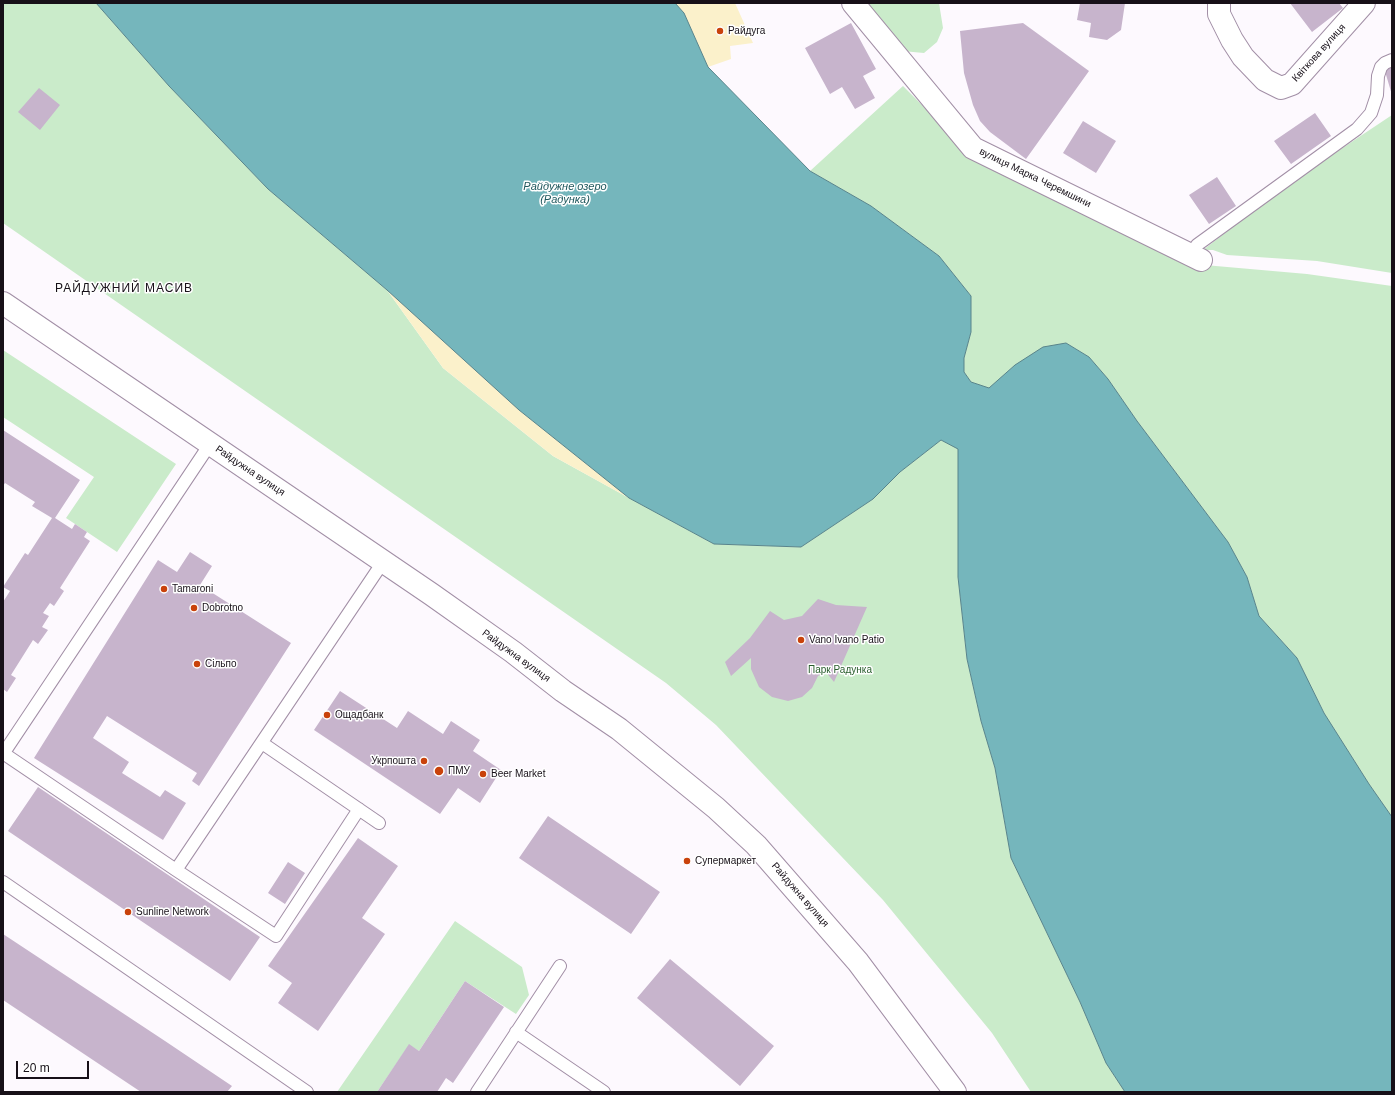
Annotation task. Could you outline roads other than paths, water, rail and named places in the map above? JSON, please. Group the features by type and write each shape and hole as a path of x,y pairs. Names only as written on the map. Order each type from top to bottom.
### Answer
{"street":[{"name":"вулиця Марка Черемшини","path":"853,3 973,148 1198,259"},
{"name":"Квіткова вулиця","path":"1219,3 1219,14 1232,40 1243,57 1265,80 1281,88 1292,84 1364,3"},
{"name":"Райдужна вулиця","path":"3,303 383,562 512,652 563,691 619,729 716,808 756,846 858,962 955,1092"}],"lane":[{"path":"1198,259 1197,245 1357,129 1371,113 1377,95 1378,76 1381,66 1392,60"},
{"path":"210,444 3,753 276,936 359,809"},
{"path":"176,870 383,562"},
{"path":"262,743 379,823"},
{"path":"3,882 307,1092"},
{"path":"477,1092 560,966"},
{"path":"516,1032 604,1092"}],"water":[{"name":"Райдужне озеро (Радунка)","path":"96,3 675,3 684,13 708,67 810,171 871,206 939,256 971,296 971,332 964,358 964,372 971,382 989,388 1015,365 1043,347 1066,343 1089,357 1108,379 1137,421 1228,542 1247,577 1259,616 1297,658 1324,713 1392,817 1392,1092 1125,1092 1106,1063 1080,1002 1011,858 995,768 981,721 967,659 958,577 958,449 941,440 900,472 873,499 801,547 714,544 629,498 519,410 387,290 268,189 169,86"}],"place":[{"name":"Райдуга","path":"720,31"},
{"name":"Tamaroni","path":"164,589"},
{"name":"Dobrotno","path":"194,608"},
{"name":"Vano Ivano Patio","path":"801,640"},
{"name":"Сільпо","path":"197,664"},
{"name":"Ощадбанк","path":"327,715"},
{"name":"Укрпошта","path":"424,761"},
{"name":"ПМУ","path":"439,771"},
{"name":"Beer Market","path":"483,774"},
{"name":"Супермаркет","path":"687,861"},
{"name":"Sunline Network","path":"128,912"}],"district":[{"name":"РАЙДУЖНИЙ МАСИВ","path":"124,289"}],"park label":[{"name":"Парк Радунка","path":"840,670"}]}
